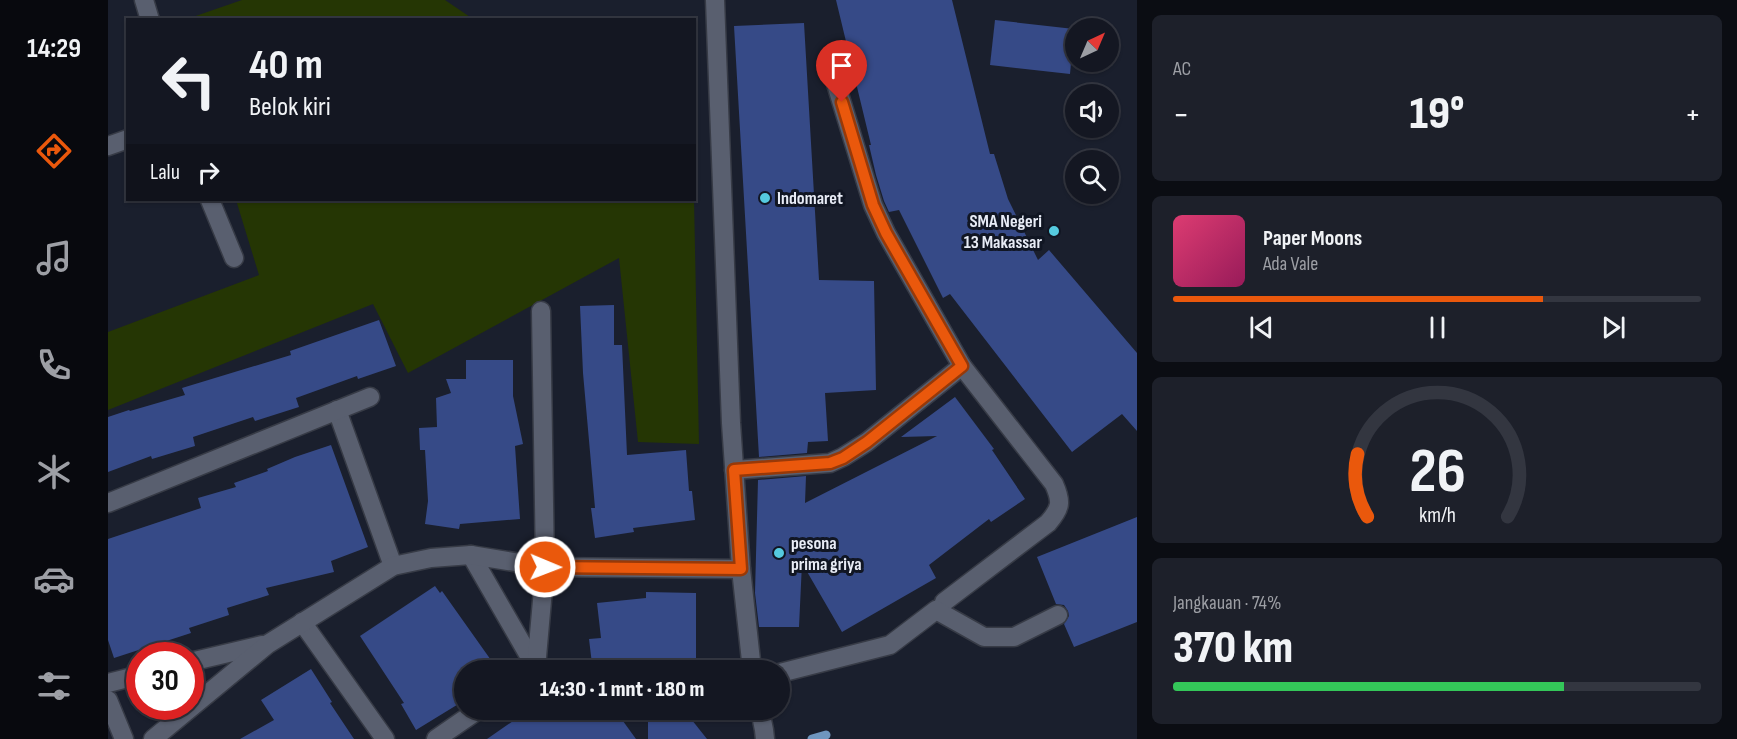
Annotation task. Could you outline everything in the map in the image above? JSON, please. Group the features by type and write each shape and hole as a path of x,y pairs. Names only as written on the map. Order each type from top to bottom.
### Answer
{"street":[{"path":"144,0 149,18"},
{"path":"715,0 731,423 741,569 751,660"},
{"path":"829,62 873,205 886,233 962,366 1054,484 1060,502 1058,512 1048,523 944,602"},
{"path":"108,146 126,140"},
{"path":"210,201 234,258"},
{"path":"535,660 545,567 541,311"},
{"path":"734,470 830,463 843,458 867,442 962,366"},
{"path":"108,503 370,397"},
{"path":"337,410 393,566"},
{"path":"153,739 268,644 393,566 431,558 471,555 545,567 741,569"},
{"path":"471,555 529,660"},
{"path":"790,670 890,645 936,610 984,637 1014,637 1058,615"},
{"path":"302,622 385,739"},
{"path":"204,660 268,644"},
{"path":"108,683 126,678"},
{"path":"108,700 124,739"},
{"path":"436,739 463,720"},
{"path":"762,720 765,739"}],"green space":[{"path":"242,0 445,0 472,18 190,18"},
{"path":"236,201 694,201 699,444 638,442 619,258 408,373 373,304 108,410 108,332 259,275"}],"building":[{"path":"836,0 952,0 990,154 994,154 1008,199 1038,260 1049,250 1137,353 1137,431 1122,414 1072,452 950,294 943,298 899,210 889,212 884,201"},
{"path":"995,20 1065,28 1065,72 1070,72 1070,74 990,65"},
{"path":"804,23 819,280 874,281 876,390 825,393 828,441 808,442 807,453 759,457 734,26"},
{"path":"614,305 614,345 622,345 627,455 686,450 689,491 692,491 695,520 633,528 634,532 595,538 591,508 595,508 583,373 580,306"},
{"path":"379,320 396,366 358,379 357,376 296,398 299,407 255,421 253,417 193,437 195,446 152,459 151,456 108,472 108,417 185,395 182,388 291,355 290,351"},
{"path":"466,360 513,360 513,396 523,444 515,446 520,519 460,524 459,529 425,524 428,501 425,450 420,450 419,428 437,427 436,398 451,393 446,379 466,379"},
{"path":"955,397 994,449 992,450 1025,499 991,522 989,519 929,565 936,578 842,632 802,563 799,627 759,627 755,593 758,480 806,476 805,503 937,436 901,437"},
{"path":"331,445 368,547 331,561 334,572 266,588 269,595 227,608 229,615 189,628 191,633 163,642 126,642 126,654 114,658 108,640 108,539 201,508 198,498 236,487 234,483 268,471 267,469"},
{"path":"1137,517 1137,622 1074,647 1064,624 1069,616 1068,611 1064,605 1056,604 1037,557"},
{"path":"435,586 440,593 442,591 491,660 454,660 454,707 416,730 401,704 404,703 360,636"},
{"path":"646,592 696,593 696,660 647,660 647,658 592,660 589,639 601,638 597,603 646,598"},
{"path":"311,669 354,739 240,739 274,720 261,700"},
{"path":"515,720 622,720 636,739 487,739"},
{"path":"648,720 692,720 707,739 648,739"}],"waterway":[{"path":"812,739 826,735"}],"place":[{"name":"Indomaret","path":"765,198"},
{"name":"SMA Negeri 13 Makassar","path":"1054,231"},
{"name":"pesona prima griya","path":"779,553"}],"route":[{"path":"545,567 741,569 734,470 830,463 843,458 867,442 962,366 886,233 873,205 842,102"}]}
